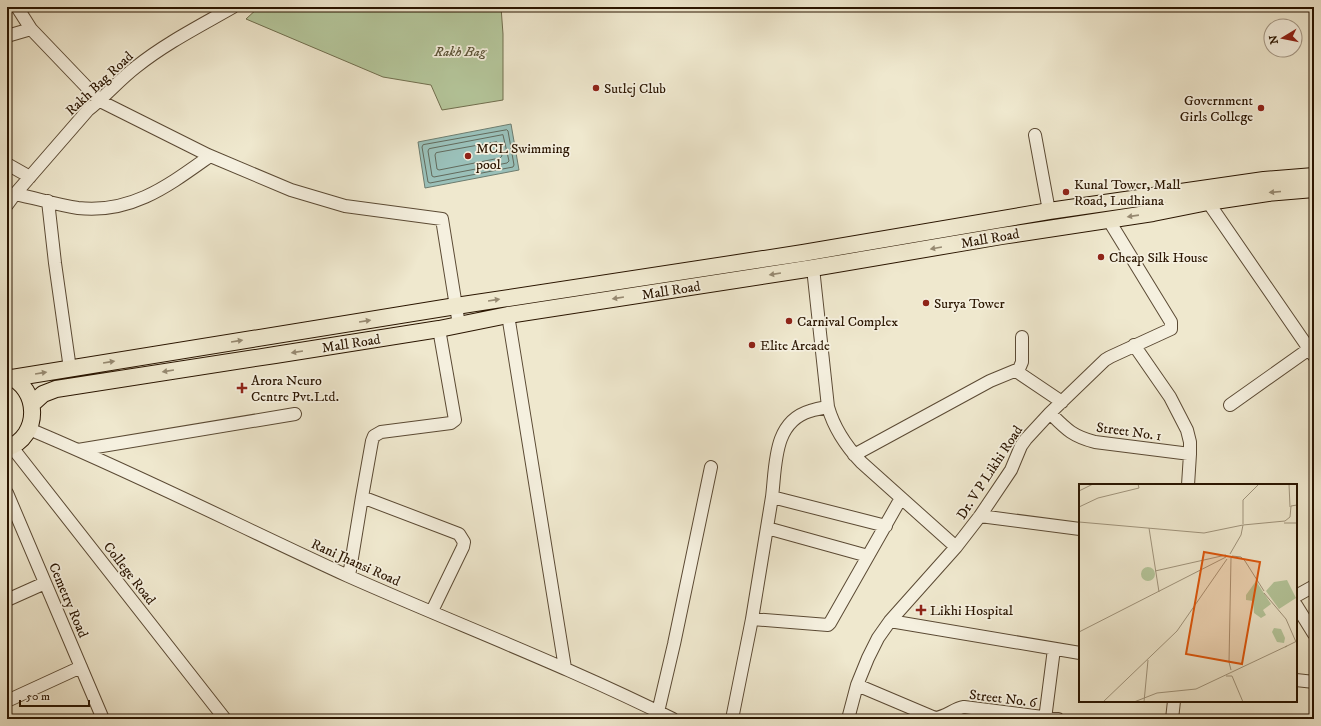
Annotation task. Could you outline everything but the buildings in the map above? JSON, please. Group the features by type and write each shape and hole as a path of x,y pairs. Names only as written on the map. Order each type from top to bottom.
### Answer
{"main road":[{"name":"Mall Road","path":"9,377 70,369 456,306 804,253 1050,211 1264,180 1314,176"},
{"name":"Mall Road","path":"32,404 43,394 56,388 439,329 508,315 813,268 1108,219 1153,213 1208,202 1268,193 1314,189"},
{"path":"9,377 25,389 32,404 32,417 29,429 22,439 9,447"}],"street":[{"path":"17,7 31,29 100,101 210,156 291,190 345,206 442,218 459,325"},
{"name":"Rakh Bag Road","path":"7,205 88,110 100,101 124,76 137,65 194,28 233,7"},
{"path":"7,36 31,29"},
{"path":"1035,136 1050,211"},
{"path":"15,194 77,208 97,208 133,202 170,185 210,156"},
{"path":"7,164 30,178"},
{"path":"48,201 70,369"},
{"path":"1208,202 1312,353 1230,405"},
{"name":"Dr. V P Likhi Road","path":"848,719 857,684 875,645 890,621 956,547 980,516 1011,470 1026,439 1050,413 1105,360 1134,345 1169,331 1172,328 1108,219"},
{"path":"813,268 828,407 839,433 854,455 956,547"},
{"path":"508,315 565,668"},
{"path":"349,576 374,436 381,432 451,423 455,420 439,329"},
{"path":"854,455 990,381 1016,371 1021,367 1022,337"},
{"path":"1134,345 1170,397 1187,430 1190,442 1188,484"},
{"path":"1016,371 1062,402"},
{"path":"732,719 752,618 772,497 779,443 785,428 798,416 810,411 828,407"},
{"name":"Street No. 1","path":"1050,413 1071,433 1082,439 1094,442 1190,454"},
{"path":"78,450 295,414"},
{"name":"Rani Jhansi Road","path":"29,429 78,450 349,576 565,668 673,719"},
{"name":"College Road","path":"9,447 225,719"},
{"path":"658,712 711,467"},
{"name":"Cemetry Road","path":"7,493 103,719"},
{"path":"362,497 460,534 464,542 463,547 432,611"},
{"path":"772,497 886,526"},
{"path":"752,618 828,625 901,498"},
{"path":"980,516 1079,530"},
{"path":"767,528 868,556"},
{"path":"7,600 45,583"},
{"path":"1297,595 1314,586"},
{"path":"1297,607 1314,634"},
{"path":"890,621 1079,653"},
{"path":"1045,718 1054,649"},
{"path":"7,701 81,667"},
{"path":"1297,680 1314,682"},
{"name":"Street No. 6","path":"857,684 934,718 941,717 954,710 964,707 1058,719"},
{"path":"1172,719 1174,702"}],"green space":[{"name":"Rakh Bag","path":"259,7 501,7 503,34 503,100 442,110 431,85 383,77 246,19"}],"water":[{"name":"MCL Swimming pool","path":"511,124 519,170 425,188 418,142"}],"place":[{"name":"Sutlej Club","path":"596,88"},
{"name":"Government Girls College","path":"1261,108"},
{"name":"MCL Swimming pool","path":"468,156"},
{"name":"Kunal Tower, Mall Road, Ludhiana","path":"1066,192"},
{"name":"Cheap Silk House","path":"1101,257"},
{"name":"Surya Tower","path":"926,303"},
{"name":"Carnival Complex","path":"789,321"},
{"name":"Elite Arcade","path":"752,345"},
{"name":"Arora Neuro Centre Pvt.Ltd.","path":"242,388"},
{"name":"Likhi Hospital","path":"921,610"}]}
